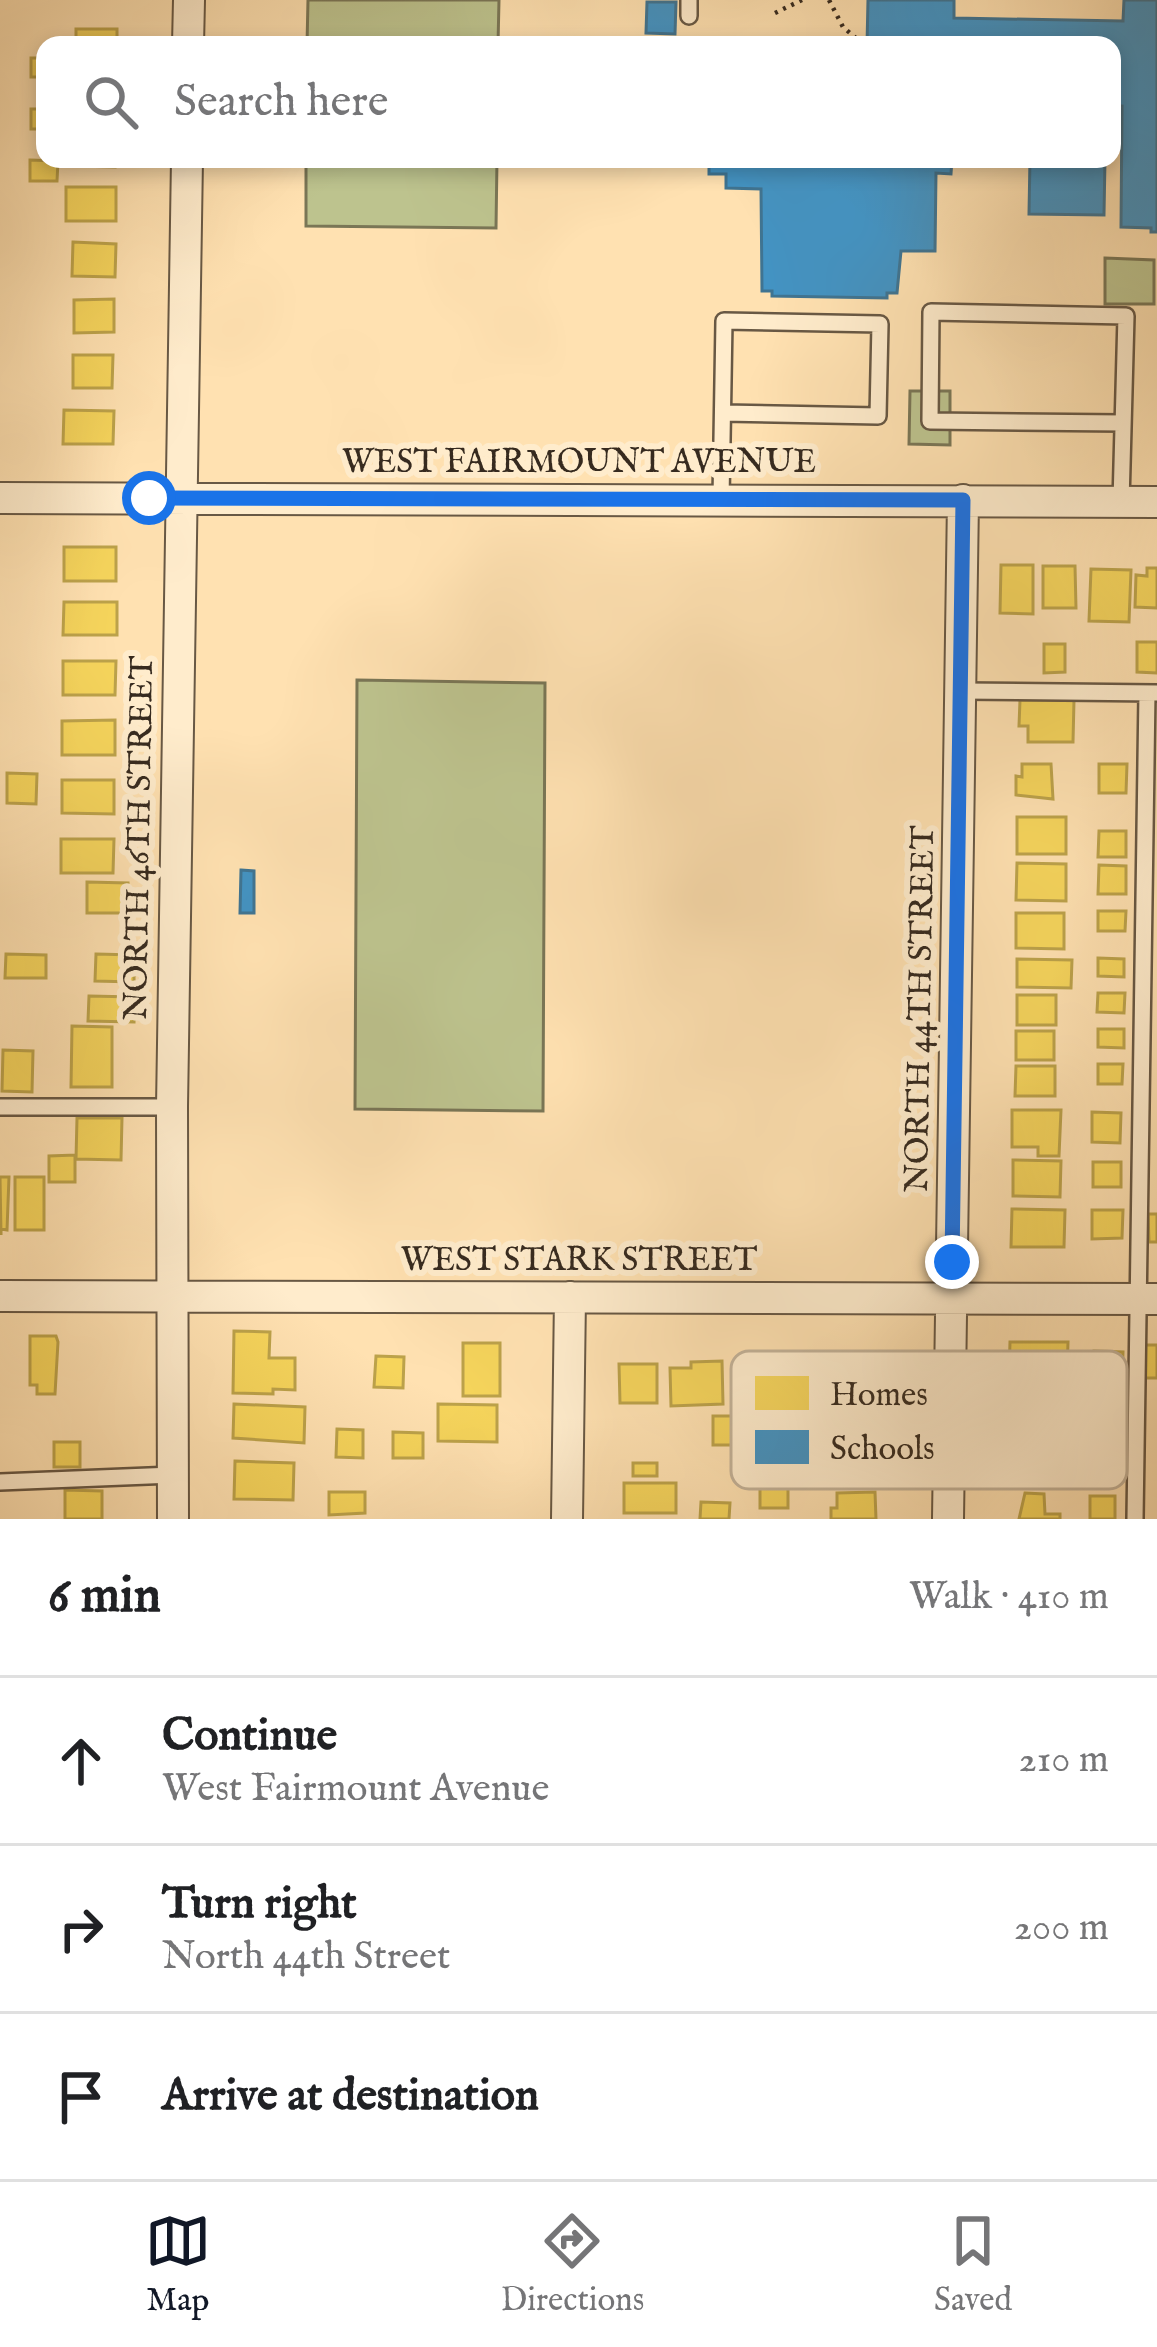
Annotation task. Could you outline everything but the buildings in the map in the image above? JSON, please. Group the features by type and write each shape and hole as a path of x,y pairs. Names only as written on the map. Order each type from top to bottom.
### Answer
{"street":[{"path":"188,36 189,0"},
{"name":"NORTH 46TH STREET","path":"173,1519 172,1107 187,168"},
{"name":"WEST FAIRMOUNT AVENUE","path":"0,498 1157,502"},
{"name":"NORTH 44TH STREET","path":"951,1351 963,500"},
{"name":"WEST STARK STREET","path":"0,1296 1147,1300"},
{"path":"567,1519 570,1298"},
{"name":"NORTH 44TH STREET","path":"948,1519 949,1489"}],"lane":[{"path":"1121,502 1126,316 931,312 930,421 1123,423"},
{"path":"721,499 724,321 880,324 878,416 723,413"},
{"path":"962,691 1152,693 1147,1300 1135,1519"},
{"path":"0,1107 172,1107"},
{"path":"0,1482 173,1475"}],"path":[{"path":"775,13 802,0"},
{"path":"830,0 843,27 854,36"}],"green space":[{"path":"308,0 499,0 498,36 307,36"},
{"path":"306,168 497,168 496,228 306,226"},
{"path":"1105,258 1154,260 1154,304 1105,304"},
{"path":"910,391 950,391 950,445 909,444"},
{"path":"357,680 545,683 543,1111 355,1109"}],"route":[{"path":"149,498 963,500 952,1262"}]}
